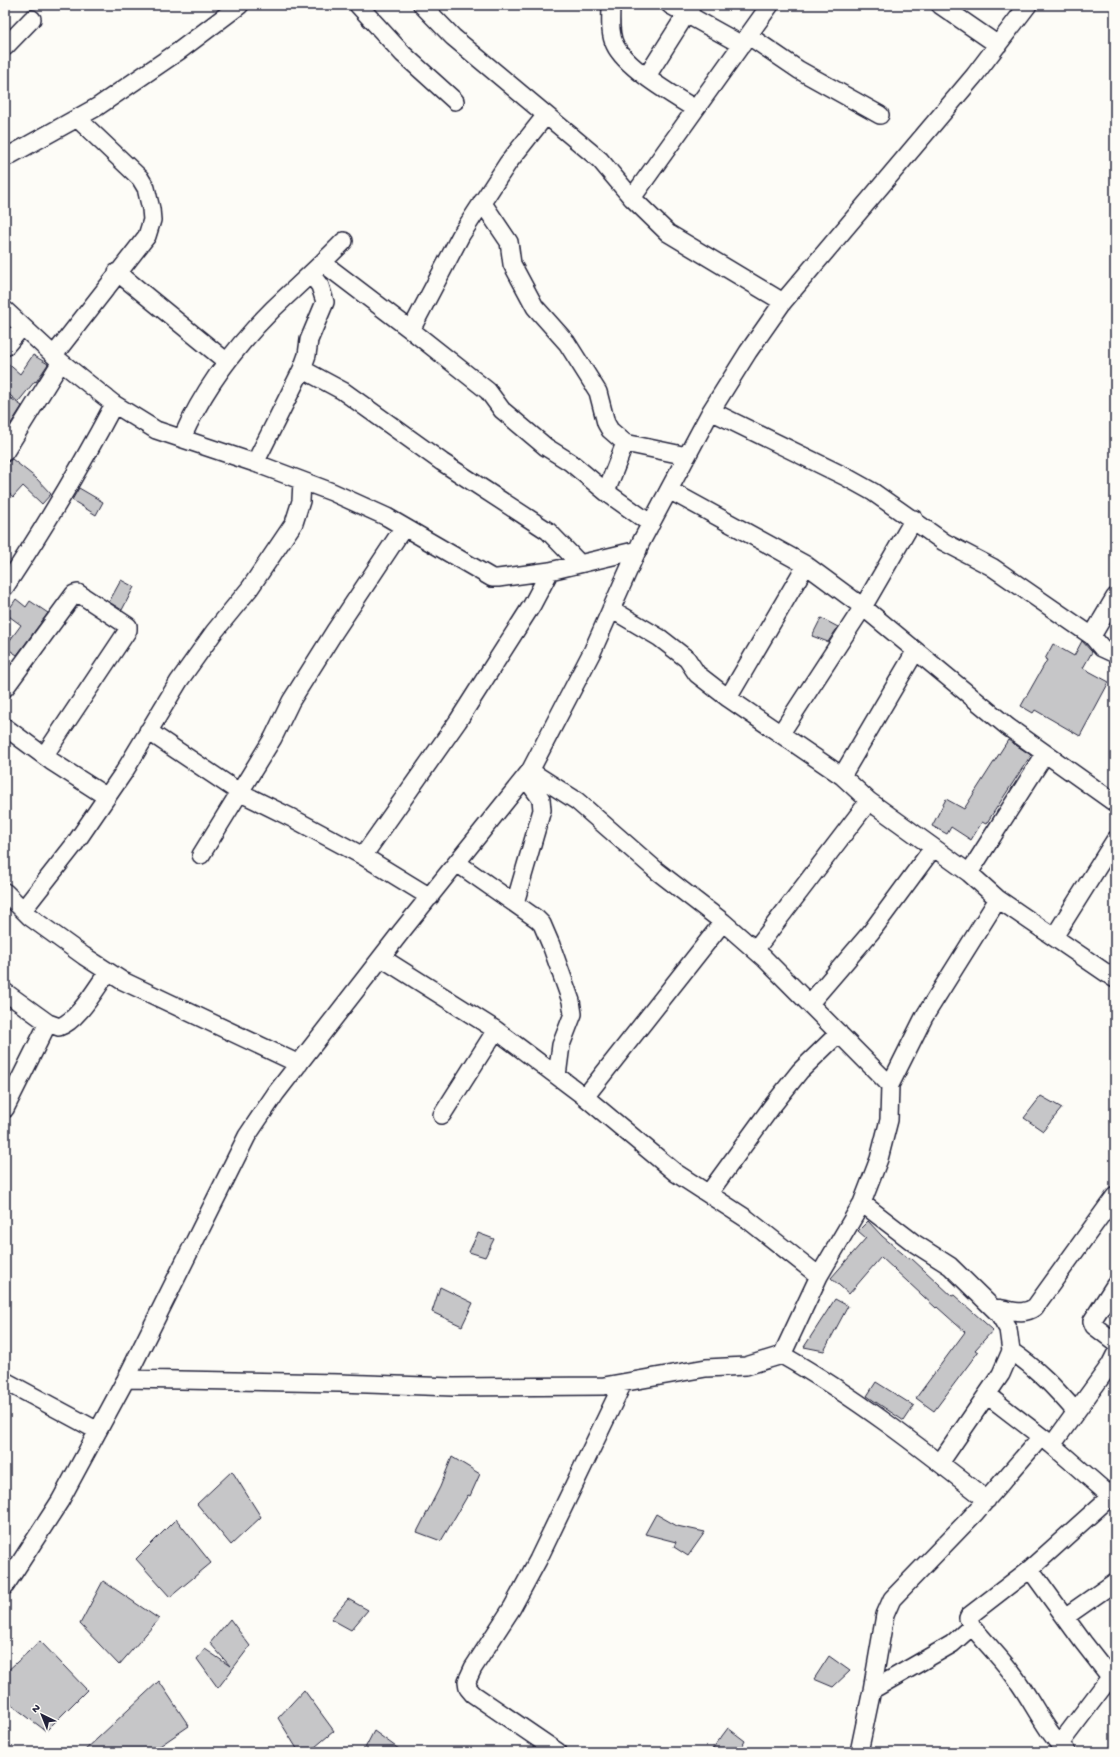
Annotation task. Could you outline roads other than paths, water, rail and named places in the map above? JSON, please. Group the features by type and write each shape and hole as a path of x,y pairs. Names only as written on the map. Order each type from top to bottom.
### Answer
{"street":[{"path":"5,158 78,119 179,51 240,5"},
{"path":"358,5 403,54 455,101"},
{"path":"422,5 453,37 600,160 632,198 668,233 783,302"},
{"path":"612,5 611,25 614,44 620,54 647,76 695,108"},
{"path":"670,5 689,9 880,115"},
{"path":"632,198 770,5"},
{"path":"940,5 998,45"},
{"path":"5,1586 60,1501 126,1379 247,1136 276,1093 528,774 593,650 651,524 711,411 748,352 783,302 974,76 1028,5"},
{"path":"647,76 689,9"},
{"path":"5,47 32,20"},
{"path":"411,330 461,235 508,163 546,115"},
{"path":"5,452 57,359 117,272 149,232 152,220 149,199 140,178 78,119"},
{"path":"482,202 509,242 512,264 535,308 567,343 598,392 608,426 625,443 687,456"},
{"path":"182,438 200,401 227,362 273,310 317,269 344,241"},
{"path":"317,269 411,330 488,391 502,410 546,447 570,462 606,492 651,524"},
{"path":"255,463 302,369 307,355 309,340 326,302 320,286 317,269"},
{"path":"117,272 227,362"},
{"path":"5,310 57,359 114,404 156,430 255,463 360,505 404,527 492,578 550,571 638,550"},
{"path":"5,347 22,327"},
{"path":"302,369 343,391 442,462 548,530 579,563"},
{"path":"5,587 52,512 114,404"},
{"path":"711,411 846,477 914,519 944,542 992,566 1092,636 1102,648 1115,654"},
{"path":"606,492 625,443"},
{"path":"23,910 74,845 124,772 179,681 214,632 250,588 294,523 301,501 302,481"},
{"path":"669,490 806,565 863,607 915,652 1008,727 1115,803"},
{"path":"781,733 863,607 914,519"},
{"path":"201,855 238,792 273,738 291,701 335,631 404,527"},
{"path":"728,698 806,565"},
{"path":"363,856 458,721 532,605 550,571"},
{"path":"5,688 74,594 78,593 128,626 128,630 44,756"},
{"path":"1092,636 1115,597"},
{"path":"611,609 660,638 687,659 697,674 728,698 842,776 869,801 884,810 933,848 969,873 998,899 1114,975"},
{"path":"842,776 915,652"},
{"path":"5,727 44,756 107,797"},
{"path":"148,731 238,792 292,818 363,856 430,897"},
{"path":"969,873 1045,754"},
{"path":"528,774 577,801 657,871 723,922 755,950 810,1003 890,1085"},
{"path":"515,904 542,810 541,799 528,774"},
{"path":"541,799 566,794"},
{"path":"755,950 869,801"},
{"path":"1054,937 1115,840"},
{"path":"810,1003 871,932 933,848"},
{"path":"457,863 542,924 571,1001 573,1014 561,1045 558,1076"},
{"path":"5,892 23,910 84,956 121,980 156,998 299,1064"},
{"path":"782,1355 819,1276 862,1203 879,1159 890,1120 890,1085 924,1017 998,899"},
{"path":"585,1097 723,922"},
{"path":"382,958 496,1030 585,1097 676,1173 747,1219 819,1276"},
{"path":"5,992 48,1023 59,1027 66,1025 74,1018 108,972"},
{"path":"5,1109 48,1023"},
{"path":"442,1115 496,1030"},
{"path":"709,1193 773,1105 800,1071 839,1032"},
{"path":"993,1308 1005,1308 1018,1313 1024,1313 1035,1307 1115,1196"},
{"path":"862,1203 914,1243 950,1266 999,1314 1008,1329 1010,1351 1001,1374 940,1463"},
{"path":"1115,1285 1092,1321 1094,1326 1115,1342"},
{"path":"1010,1351 1028,1363 1055,1387 1076,1412"},
{"path":"126,1379 339,1383 452,1387 604,1386 706,1368 746,1366 782,1355 861,1404 987,1500"},
{"path":"858,1752 872,1690 885,1615 892,1599 987,1500 1076,1412 1110,1365 1115,1355"},
{"path":"5,1381 98,1431"},
{"path":"558,1752 473,1694 468,1688 467,1681 473,1668 512,1608 538,1560 623,1383"},
{"path":"987,1395 1047,1441 1113,1496 1030,1569 969,1616 968,1620 1019,1682 1040,1717 1063,1748 1113,1677 1064,1617 1030,1569"},
{"path":"1064,1617 1115,1582"},
{"path":"872,1690 952,1644 972,1626"}]}
